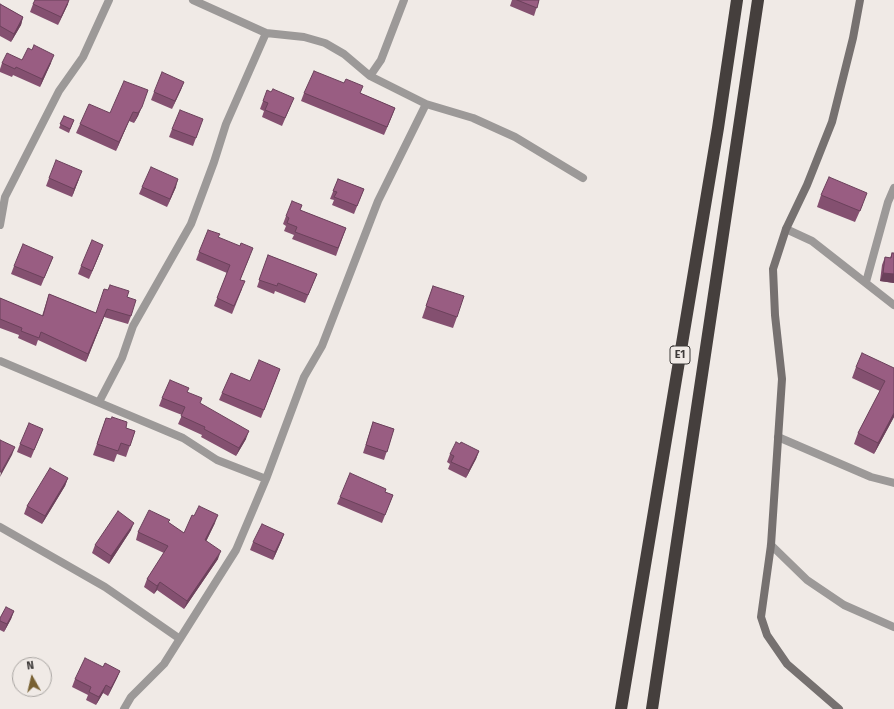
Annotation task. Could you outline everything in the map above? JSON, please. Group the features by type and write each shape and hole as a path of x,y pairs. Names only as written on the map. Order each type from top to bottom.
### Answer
{"highway":[{"name":"E1","path":"621,709 718,128 737,0"},
{"name":"E1","path":"652,709 758,0"}],"street":[{"path":"0,225 5,197 59,92 83,57 109,0"},
{"path":"193,0 266,33 304,37 325,43 344,54 370,76 426,104 473,118 515,137 583,178"},
{"path":"370,76 381,60 404,0"},
{"path":"839,709 787,664 766,635 761,617 771,545 782,379 775,315 773,269 786,229 832,122 853,38 860,0"},
{"path":"99,402 122,358 133,326 191,224 214,162 226,124 266,33"},
{"path":"124,709 131,697 164,664 236,550 266,479 304,377 322,346 378,201 426,104"},
{"path":"866,282 888,202 894,188"},
{"path":"786,229 812,241 894,305"},
{"path":"0,361 182,438 216,460 266,479"},
{"path":"778,437 871,477 894,483"},
{"path":"0,527 105,587 180,639"},
{"path":"771,545 807,580 844,605 894,627"}],"building":[{"path":"35,0 69,0 61,17 33,4"},
{"path":"517,0 539,0 537,8"},
{"path":"0,4 23,17 14,34 0,26"},
{"path":"34,45 54,55 42,79 16,67 15,69 2,63 7,53 22,60 28,48 32,50"},
{"path":"314,71 344,83 346,79 363,86 360,93 395,108 387,127 304,93"},
{"path":"162,72 184,82 175,101 154,92"},
{"path":"124,81 148,90 142,107 138,113 133,112 119,142 80,124 89,104 110,113"},
{"path":"273,89 294,98 285,118 265,110 268,103 263,101 267,90 271,92"},
{"path":"180,110 203,119 196,138 172,129"},
{"path":"64,116 74,120 70,129 60,124"},
{"path":"56,160 82,171 74,189 49,178"},
{"path":"151,167 178,179 170,199 142,187"},
{"path":"829,177 867,193 860,211 821,195"},
{"path":"338,179 364,189 357,206 334,197 337,192 333,191"},
{"path":"292,201 302,205 300,210 346,228 338,248 295,232 297,227 287,223 289,218 286,216"},
{"path":"208,230 220,234 218,237 240,246 241,243 253,248 240,280 245,281 234,306 217,298 230,265 199,252"},
{"path":"92,240 103,245 92,271 81,266"},
{"path":"23,244 53,257 44,278 14,266"},
{"path":"892,253 894,253 894,274 883,273 885,257 891,258"},
{"path":"268,255 317,274 308,295 278,283 277,286 259,280"},
{"path":"110,285 129,291 127,297 136,300 131,316 107,309 88,354 41,332 39,338 21,331 22,328 0,319 0,298 43,316 49,294 96,313 104,289 108,290"},
{"path":"433,286 464,296 457,317 426,306"},
{"path":"862,353 894,368 894,413 878,443 858,433 885,381 856,367"},
{"path":"259,360 280,369 264,410 222,393 231,373 250,381"},
{"path":"170,380 189,388 187,392 202,398 200,403 249,431 239,448 204,429 205,427 181,416 185,407 162,398"},
{"path":"112,417 127,422 126,428 135,431 130,446 121,443 118,451 97,444 106,418 111,419"},
{"path":"373,422 394,429 387,452 366,445"},
{"path":"29,423 43,429 34,450 20,444"},
{"path":"0,440 15,447 1,472 0,472"},
{"path":"456,442 460,444 461,442 479,451 469,470 451,462 454,456 450,454"},
{"path":"50,468 68,478 45,516 27,506"},
{"path":"350,473 386,489 385,492 393,495 385,515 340,497"},
{"path":"199,506 218,515 205,540 221,551 187,601 160,582 157,586 147,579 168,546 138,532 149,510 170,520 168,522 184,533 192,515 194,516"},
{"path":"118,511 134,523 111,556 95,545"},
{"path":"262,524 284,534 275,552 253,542"},
{"path":"6,607 14,611 7,624 0,621"},
{"path":"85,658 103,667 105,663 120,671 111,688 106,685 99,697 89,692 91,687 75,679"}]}
